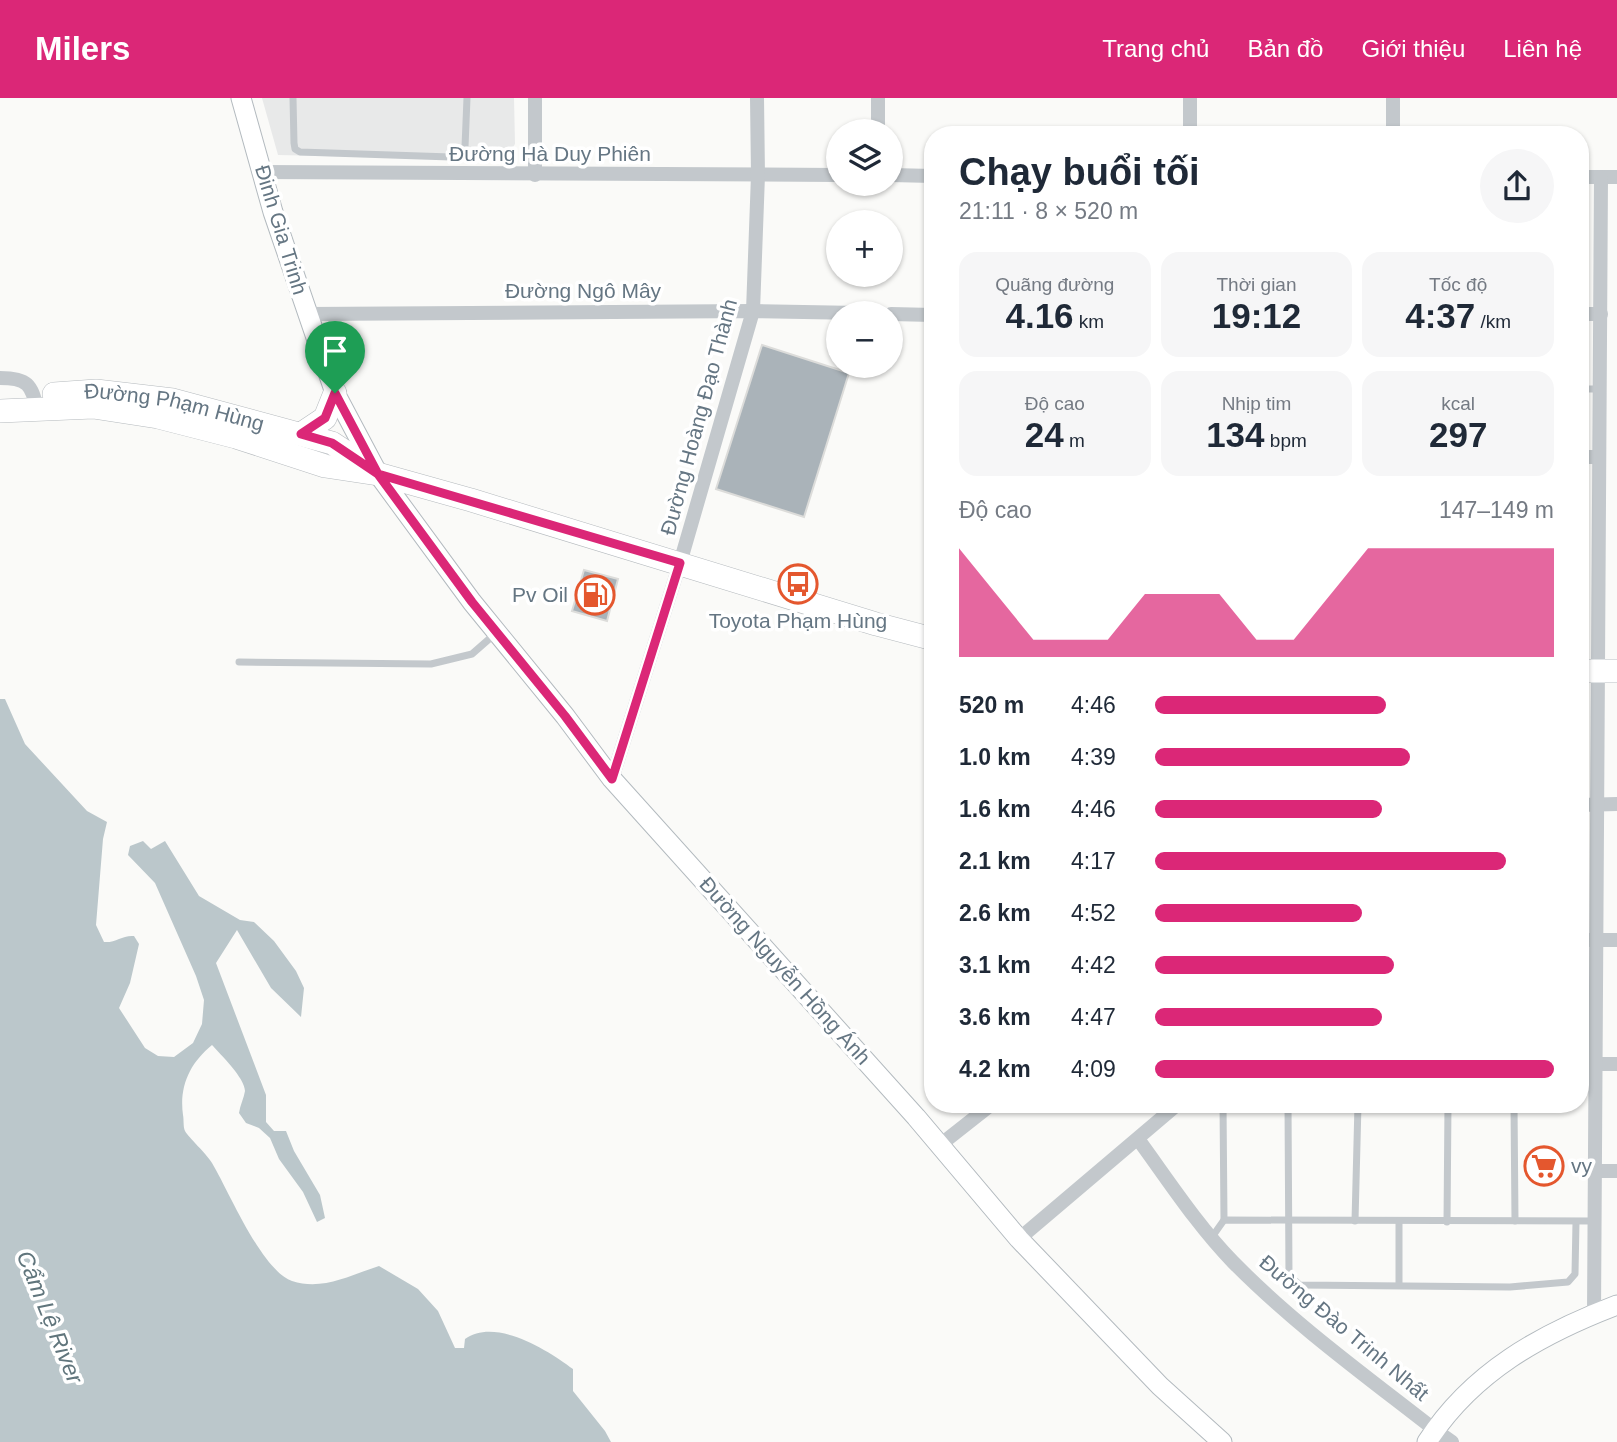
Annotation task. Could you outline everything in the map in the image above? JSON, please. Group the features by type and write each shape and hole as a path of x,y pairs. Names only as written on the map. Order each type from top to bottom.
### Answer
{"main road":[{"name":"Đường Phạm Hùng","path":"0,411 96,391 173,400 332,443 378,474"},
{"path":"301,434 325,418 335,393"},
{"name":"Đường Phạm Hùng","path":"0,397 158,417 325,466 378,474 924,637"}],"street":[{"name":"Đinh Gia Trinh","path":"241,98 262,172 335,393 378,474"},
{"path":"535,98 535,175"},
{"name":"Đường Hoàng Đạo Thành","path":"612,779 680,563 753,311 758,175 757,98"},
{"path":"878,98 878,119"},
{"path":"1190,98 1190,126"},
{"path":"1393,98 1393,126"},
{"name":"Đường Hà Duy Phiên","path":"262,172 826,175"},
{"path":"903,176 924,176"},
{"path":"1589,177 1617,177"},
{"path":"1594,1314 1601,177"},
{"name":"Đường Ngô Mây","path":"308,314 826,312"},
{"path":"903,314 924,315"},
{"path":"1589,314 1601,314"},
{"path":"0,378 16,378 28,383 36,403"},
{"path":"1589,457 1599,457"},
{"name":"Đường Nguyễn Hồng Ánh","path":"378,474 496,632 565,716 612,779 940,1145 1019,1240 1160,1387 1222,1442"},
{"path":"1589,804 1617,804"},
{"path":"1589,940 1617,940"},
{"path":"1589,1064 1617,1064"},
{"path":"940,1145 981,1113"},
{"path":"1019,1240 1168,1113"},
{"name":"Đường Đào Trinh Nhất","path":"1138,1139 1232,1261 1280,1308 1431,1436 1452,1442"},
{"path":"1595,1171 1617,1171"},
{"path":"1431,1436 1494,1367 1544,1336 1617,1305"}],"lane":[{"path":"293,98 294,143 295,149 300,152 451,157 457,156 465,147 467,98"},
{"path":"1589,389 1600,389"},
{"path":"239,662 431,664 472,654 496,632"},
{"path":"1212,1237 1224,1220 1223,1113"},
{"path":"1288,1113 1289,1275 1300,1285 1510,1287 1568,1282 1575,1274 1576,1222"},
{"path":"1355,1221 1358,1113"},
{"path":"1447,1222 1448,1113"},
{"path":"1514,1113 1515,1222"},
{"path":"1224,1220 1595,1221"},
{"path":"1399,1222 1399,1285"}],"shaded area":[{"path":"262,98 514,98 515,144 505,160 278,155"}],"water":[{"name":"Cẩm Lệ River","path":"0,699 5,699 25,744 87,811 107,822 103,839 96,925 104,942 134,936 139,944 130,983 119,1008 145,1048 158,1056 174,1057 193,1043 202,1024 204,1000 155,883 128,855 130,846 143,841 151,849 165,841 199,896 240,920 254,922 274,941 296,971 304,988 301,1017 271,988 237,930 216,963 266,1095 266,1122 274,1131 286,1131 294,1151 320,1195 325,1218 317,1222 303,1192 279,1159 270,1138 259,1128 246,1123 239,1113 244,1086 232,1066 212,1045 192,1067 182,1104 185,1131 212,1163 247,1228 269,1262 280,1274 303,1284 336,1281 379,1266 418,1289 438,1311 455,1348 464,1348 465,1339 477,1333 491,1332 506,1334 536,1345 573,1369 573,1391 611,1442 0,1442"}],"building":[{"path":"762,345 826,366 826,378 847,378 804,517 716,489"},
{"name":"Pv Oil","path":"584,570 618,579 607,621 572,611"}],"place":[{"name":"Toyota Phạm Hùng","path":"798,584"},
{"name":"Pv Oil","path":"595,595"},
{"name":"vy","path":"1544,1166"}],"route":[{"path":"335,393 325,418 301,434 332,443 378,474 472,602 565,716 612,779 680,563 378,474 335,393"}]}
